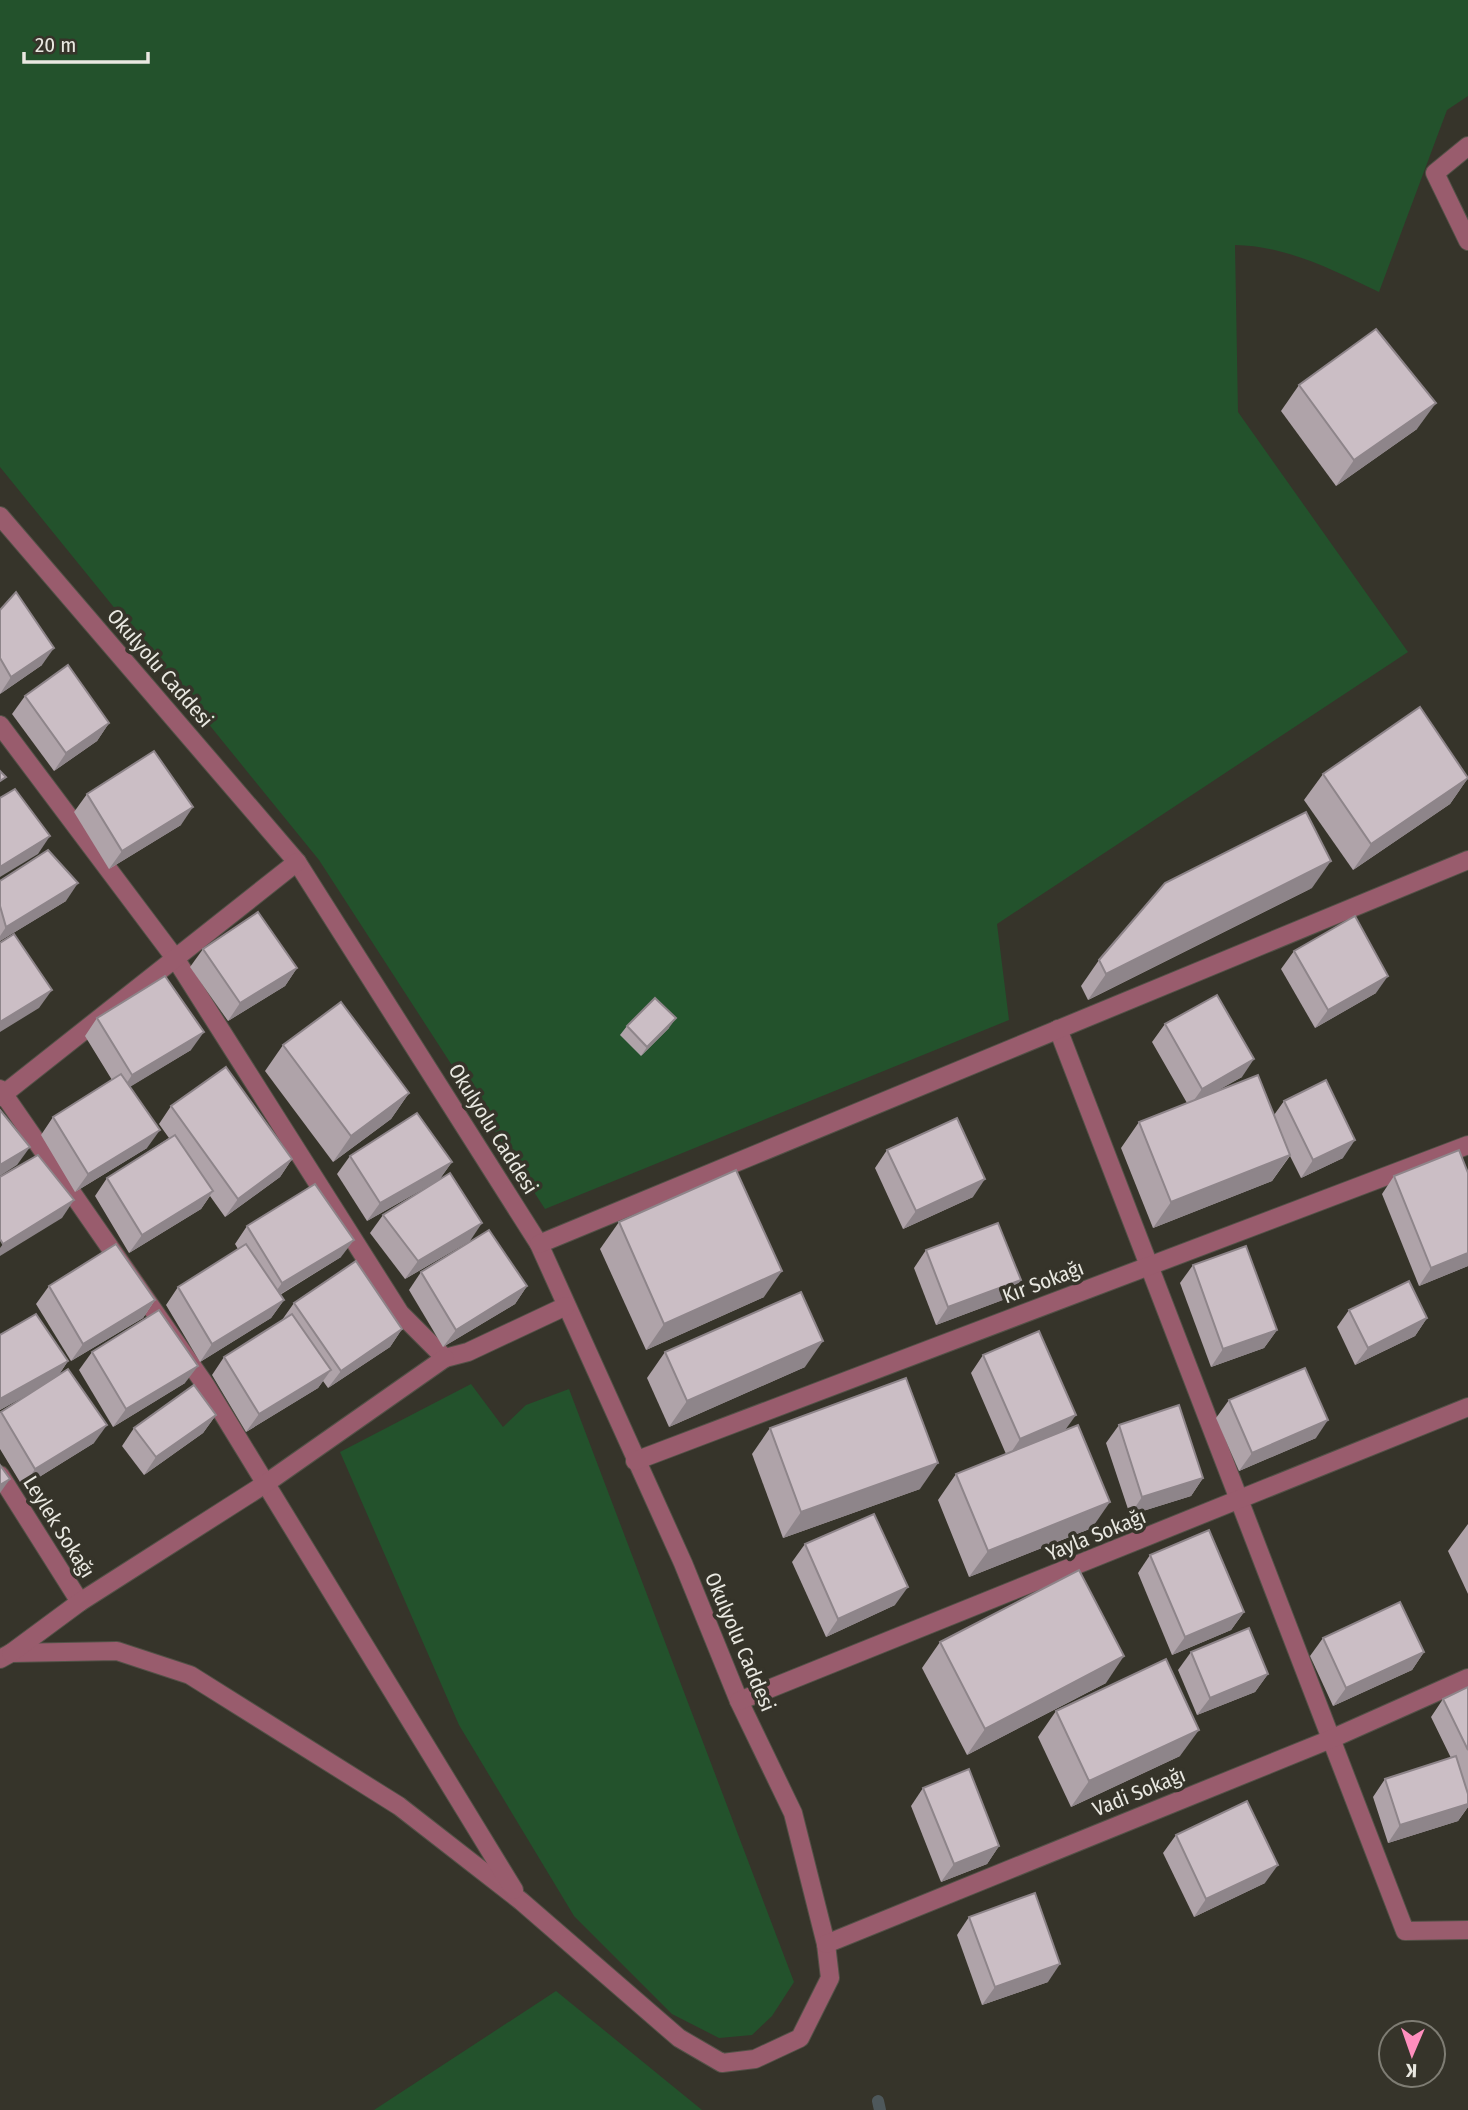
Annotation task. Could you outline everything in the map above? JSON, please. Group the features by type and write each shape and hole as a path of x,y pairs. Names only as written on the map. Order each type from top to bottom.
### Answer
{"street":[{"path":"1468,146 1434,173 1468,241"},
{"name":"Okulyolu Caddesi","path":"0,516 297,862 539,1244 683,1563 739,1702 793,1813 826,1944 830,1978 800,2038 755,2059 722,2063 679,2038 521,1901 399,1806 190,1675 117,1651 6,1656"},
{"path":"0,725 175,958 400,1314 445,1358"},
{"path":"539,1244 1468,860"},
{"path":"297,862 1,1094 206,1385 521,1901"},
{"path":"1058,1029 1405,1931 1468,1930"},
{"name":"Kır Sokağı","path":"635,1461 1468,1145"},
{"path":"6,1656 80,1602 265,1484 445,1358 468,1353 566,1306"},
{"name":"Yayla Sokağı","path":"739,1702 1240,1502 1468,1407"},
{"name":"Leylek Sokağı","path":"0,1475 80,1602"},
{"name":"Vadi Sokağı","path":"826,1944 1331,1739 1468,1678"}],"green space":[{"path":"0,0 1468,0 1468,96 1447,110 1379,292 1291,255 1254,246 1235,245 1238,412 1408,652 997,924 1009,1020 545,1209 319,860 0,467"},
{"path":"471,1384 503,1427 526,1405 569,1389 794,1982 772,2016 752,2035 719,2038 672,2014 574,1916 459,1725 340,1452"},
{"path":"556,1991 702,2110 374,2110"}],"building":[{"path":"1376,329 1436,403 1354,460 1299,385"},
{"path":"16,592 54,648 11,677 0,658 0,610"},
{"path":"68,665 109,723 66,753 25,696"},
{"path":"1420,707 1468,778 1371,844 1323,774"},
{"path":"154,751 193,807 122,851 87,794"},
{"path":"15,789 50,836 0,867 0,798"},
{"path":"1306,812 1331,861 1106,974 1099,960 1165,883"},
{"path":"48,850 78,883 6,927 0,906 0,881"},
{"path":"258,912 297,968 240,1003 203,949"},
{"path":"1355,916 1388,976 1328,1010 1294,951"},
{"path":"14,934 52,990 0,1022 0,943"},
{"path":"165,976 204,1032 132,1075 97,1018"},
{"path":"1217,995 1254,1059 1202,1089 1165,1024"},
{"path":"655,998 676,1018 647,1047 627,1026"},
{"path":"341,1002 409,1093 351,1136 283,1045"},
{"path":"226,1067 292,1159 238,1199 171,1106"},
{"path":"121,1074 160,1130 88,1174 53,1117"},
{"path":"1258,1075 1290,1155 1171,1202 1139,1122"},
{"path":"1326,1080 1355,1140 1313,1160 1284,1101"},
{"path":"0,1110 30,1147 0,1165"},
{"path":"417,1113 452,1162 380,1203 350,1156"},
{"path":"957,1118 985,1179 916,1211 887,1150"},
{"path":"175,1135 213,1191 142,1235 107,1178"},
{"path":"1459,1150 1468,1173 1468,1253 1431,1268 1394,1176"},
{"path":"38,1155 74,1200 3,1244 0,1239 0,1177"},
{"path":"736,1170 782,1271 664,1324 619,1222"},
{"path":"450,1173 482,1223 418,1261 383,1215"},
{"path":"315,1184 354,1240 282,1283 247,1226"},
{"path":"998,1223 1021,1280 948,1307 926,1250"},
{"path":"489,1230 527,1286 456,1330 421,1272"},
{"path":"116,1244 155,1300 83,1344 49,1286"},
{"path":"246,1244 284,1300 212,1344 178,1287"},
{"path":"1246,1246 1277,1330 1223,1349 1193,1265"},
{"path":"356,1261 402,1329 341,1371 294,1303"},
{"path":"1409,1281 1427,1318 1368,1348 1349,1310"},
{"path":"801,1292 823,1341 687,1401 665,1352"},
{"path":"159,1310 198,1366 126,1409 92,1352"},
{"path":"36,1314 68,1361 0,1399 0,1335"},
{"path":"292,1314 331,1370 259,1414 224,1357"},
{"path":"1039,1331 1076,1415 1020,1439 983,1355"},
{"path":"1305,1368 1328,1420 1252,1453 1229,1400"},
{"path":"68,1369 107,1425 35,1469 1,1412"},
{"path":"906,1378 938,1463 801,1512 770,1428"},
{"path":"194,1385 216,1415 156,1457 134,1428"},
{"path":"1179,1405 1203,1478 1142,1497 1119,1425"},
{"path":"1078,1425 1110,1502 988,1551 956,1474"},
{"path":"0,1465 10,1479 0,1485"},
{"path":"874,1514 908,1587 838,1619 805,1544"},
{"path":"1209,1530 1244,1612 1185,1637 1150,1555"},
{"path":"1079,1570 1124,1656 985,1729 940,1642"},
{"path":"1400,1602 1424,1652 1346,1688 1323,1638"},
{"path":"1249,1628 1268,1674 1210,1698 1191,1652"},
{"path":"1166,1659 1199,1730 1089,1781 1056,1711"},
{"path":"1468,1687 1468,1750 1443,1699"},
{"path":"1456,1756 1468,1794 1468,1804 1400,1825 1385,1779"},
{"path":"969,1769 999,1846 954,1864 923,1788"},
{"path":"1247,1801 1278,1865 1206,1899 1176,1835"},
{"path":"1035,1893 1060,1964 995,1987 969,1917"}],"waterway":[{"path":"878,2101 880,2110"}]}
